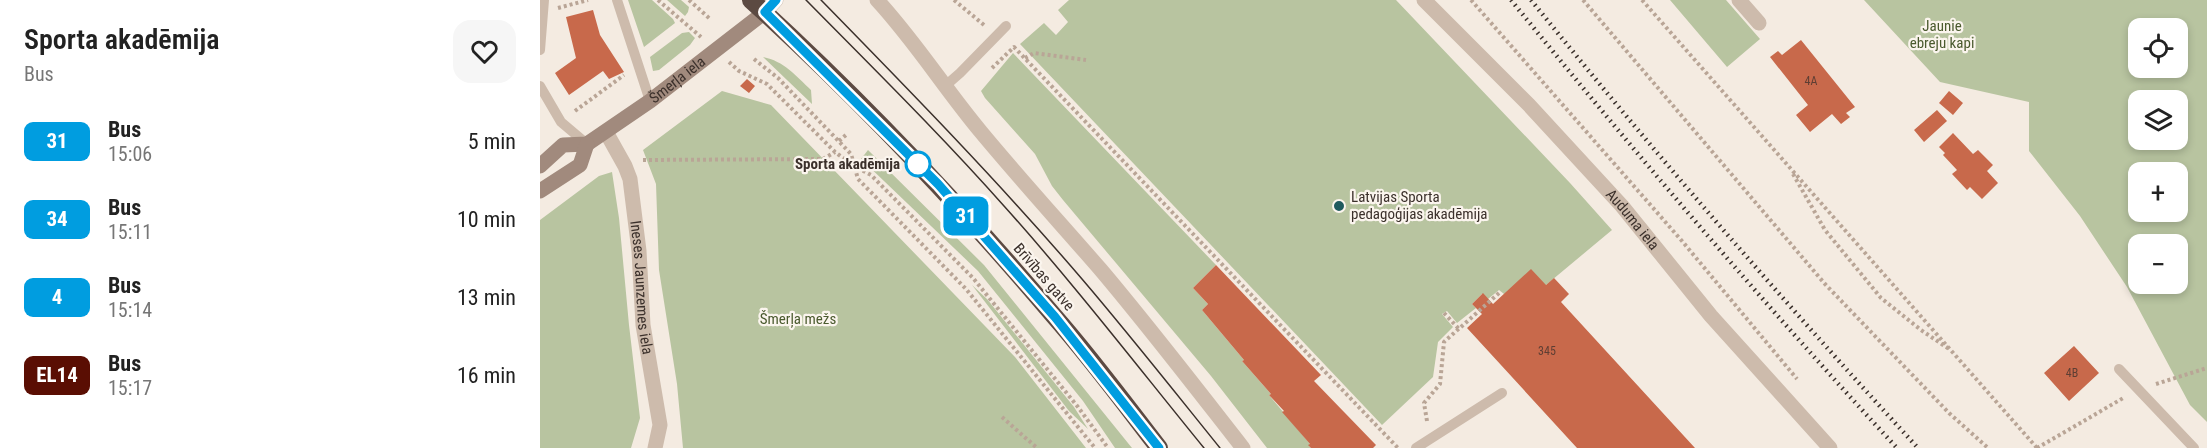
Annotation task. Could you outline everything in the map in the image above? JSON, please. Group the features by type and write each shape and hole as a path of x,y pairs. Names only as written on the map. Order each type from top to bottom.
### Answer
{"highway":[{"name":"Brīvības gatve","path":"764,4 938,184 1055,317 1159,448"}],"street":[{"path":"876,0 901,27 944,87 1100,269 1243,448"},
{"name":"Auduma iela","path":"1424,0 1529,105 1622,206 1711,316 1830,448"},
{"path":"1739,0 1759,23"},
{"name":"Šmerļa iela","path":"540,166 563,145 587,144 650,101 764,4"},
{"name":"Ineses Jaunzemes iela","path":"606,132 630,179 639,251 643,325 660,425 655,448"},
{"name":"Šmerļa iela","path":"540,190 580,165 587,144"}],"lane":[{"path":"540,50 544,0"},
{"path":"617,0 650,101"},
{"path":"944,87 960,74 1006,26"},
{"path":"540,86 561,122 587,144"},
{"path":"2119,369 2194,448"},
{"path":"1416,448 1502,393"}],"path":[{"path":"543,12 588,0"},
{"path":"658,0 697,33"},
{"path":"688,0 710,20"},
{"path":"954,0 996,36"},
{"path":"1471,0 1682,241 1803,386"},
{"path":"1583,0 1825,284 1949,413 1988,448"},
{"path":"1642,0 2037,448 2138,389 2207,368"},
{"path":"989,71 1014,47 1398,448"},
{"path":"1025,58 1034,53 1086,60"},
{"path":"754,59 778,78 851,154 858,180 966,289 1095,448"},
{"path":"561,122 626,74 636,60"},
{"path":"735,67 766,84 835,152 871,175 973,278 1078,406 1108,448"},
{"path":"839,141 846,135"},
{"path":"643,160 823,159 835,152"},
{"path":"1788,165 1825,230 1881,298 1955,353"},
{"path":"1430,439 1424,403 1440,384 1444,342 1499,293"},
{"path":"1444,313 1459,329"},
{"path":"1002,417 1037,448"}],"green space":[{"path":"628,0 652,0 675,23 644,47"},
{"path":"667,0 681,0 689,7 688,12 685,16"},
{"path":"1069,0 1396,0 1612,230 1546,285 1504,294 1499,290 1488,299 1482,294 1472,304 1476,308 1457,323 1447,311 1442,314 1453,327 1438,342 1433,377 1382,425 1020,44 1044,23 1056,35 1068,22 1058,10"},
{"path":"1670,0 1726,0 1760,39 1727,67"},
{"name":"Jaunie ebreju kapi","path":"1864,0 2207,0 2207,422 2190,405 2131,294 2188,294 2188,234 2128,234 2128,289 2080,216 2029,151 2029,102 1940,82"},
{"path":"689,32 695,38 690,45 659,70 653,71 650,57 682,33"},
{"path":"1013,53 1216,265 1193,288 1208,304 1202,310 1271,394 1269,395 1311,448 1267,448 1211,376 1063,200 1052,186 1035,154 985,98 981,91"},
{"path":"763,57 789,70 811,90 812,104"},
{"name":"Šmerļa mežs","path":"722,91 771,105 1015,357 1086,448 683,448 677,384 659,270 656,184 643,150"},
{"path":"868,150 984,265 1132,448 1115,448 1083,401 978,271 861,159"},
{"path":"612,172 640,418 631,448 540,448 540,220 599,176"},
{"path":"972,285 987,299 1074,407 1088,429 1069,411"}],"building":[{"path":"593,10 600,35 624,72 609,79 603,71 569,95 555,73 576,58 566,17"},
{"path":"1801,40 1855,107 1846,113 1850,117 1841,124 1832,114 1810,132 1796,115 1808,105 1770,57 1778,51 1782,55"},
{"path":"747,79 755,86 749,93 740,86"},
{"path":"1949,91 1963,103 1953,115 1939,103"},
{"path":"1937,110 1947,121 1924,142 1914,130"},
{"path":"1953,133 1973,154 1978,150 1993,165 1987,171 1998,183 1982,199 1970,187 1967,190 1952,174 1957,170 1939,147"},
{"path":"1216,265 1321,375 1314,381 1376,445 1373,448 1311,448 1308,445 1310,444 1269,395 1271,394 1202,310 1208,304 1193,288"},
{"path":"1531,269 1546,285 1554,278 1569,294 1561,302 1695,448 1577,448 1467,328 1482,314 1472,304 1483,293 1493,304"},
{"path":"2074,346 2099,373 2069,401 2044,373"}],"tram line":[{"path":"806,0 931,128 1030,235 1204,448"},
{"path":"821,0 1019,207 1117,321 1220,448"}],"railway":[{"path":"1511,0 1700,227 1897,448"},
{"path":"1531,0 1721,227 1918,448"}],"bus line":[{"name":"31","path":"776,0 765,12 938,184 1055,317 1159,448"}],"place":[{"name":"Sporta akadēmija","path":"918,164"},
{"name":"Latvijas Sporta pedagoģijas akadēmija","path":"1339,206"}]}
